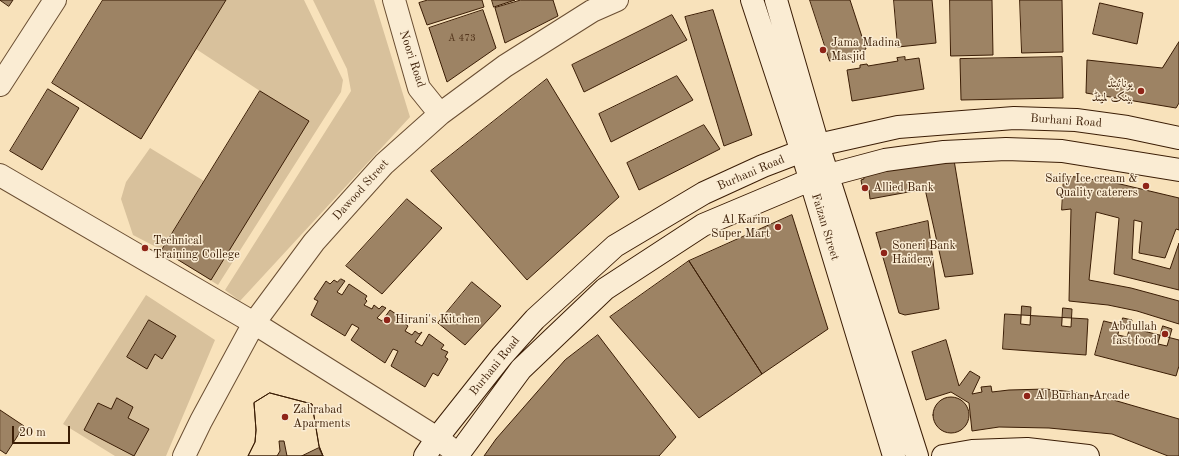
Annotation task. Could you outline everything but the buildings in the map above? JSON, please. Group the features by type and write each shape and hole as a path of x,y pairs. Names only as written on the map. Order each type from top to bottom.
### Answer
{"street":[{"path":"0,85 55,0"},
{"name":"Noori Road","path":"394,0 419,88 440,114"},
{"name":"Dawood Street","path":"184,456 201,420 254,323 314,242 384,164 440,114 588,6 617,0"},
{"name":"Faizan Street","path":"752,0 810,149 917,456"},
{"name":"Faizan Street","path":"776,0 810,149"},
{"name":"Burhani Road","path":"431,447 502,356 535,319 616,246 704,193 763,166 810,149 898,127 1014,118 1076,120 1127,127 1179,138"},
{"name":"Burhani Road","path":"458,455 521,369 605,289 703,225 819,177 886,160 944,152 1006,149 1062,150 1179,170"},
{"path":"0,175 254,323 431,447 458,455"},
{"name":"Faizan Street","path":"819,177 894,456"},
{"path":"943,456 972,451 1027,449 1088,456"}],"shaded area":[{"path":"226,0 304,0 343,80 341,92 218,285 162,250 133,235 121,199 126,182 150,148 204,181 260,91 196,49"},
{"path":"313,0 374,0 410,117 240,301 225,290 351,91 347,69"},
{"path":"146,295 215,340 166,456 115,456 63,424"}],"place":[{"name":"Jama Madina Masjid","path":"823,50"},
{"name":"یونائیٹڈ بینک لمیٹڈ","path":"1141,91"},
{"name":"Saify Ice cream & Quality caterers","path":"1146,186"},
{"name":"Allied Bank","path":"865,188"},
{"name":"Al Karim Super Mart","path":"778,227"},
{"name":"Technical Training College","path":"145,248"},
{"name":"Soneri Bank Haidery","path":"884,253"},
{"name":"Hirani's Kitchen","path":"387,320"},
{"name":"Abdullah fast food","path":"1165,334"},
{"name":"Al Burhan Arcade","path":"1027,396"},
{"name":"Zahrabad Aparments","path":"285,417"}]}
